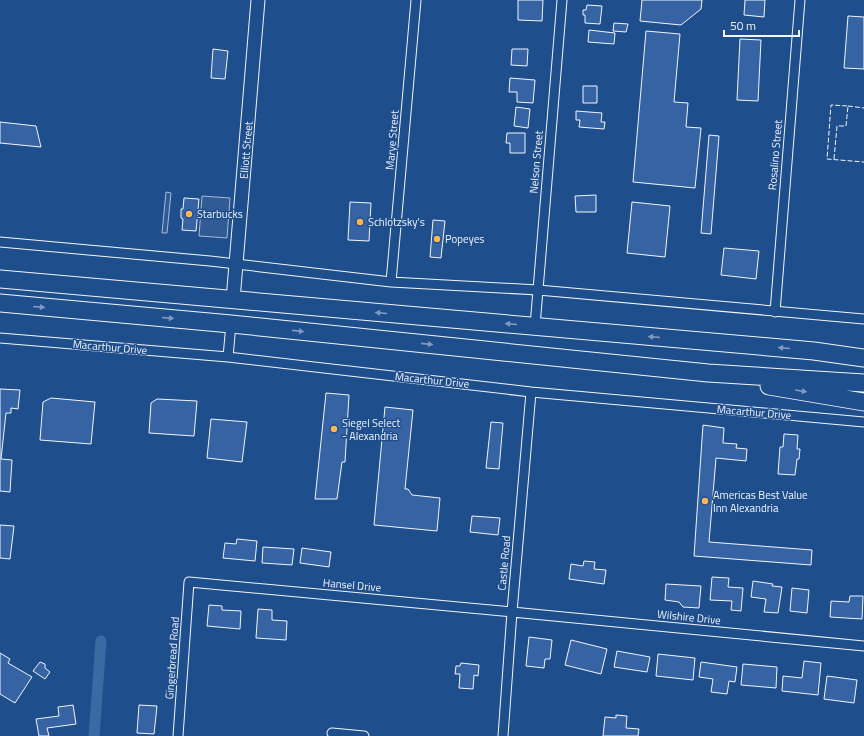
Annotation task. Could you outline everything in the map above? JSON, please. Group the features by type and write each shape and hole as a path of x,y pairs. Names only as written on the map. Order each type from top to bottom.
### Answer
{"highway":[{"path":"0,279 814,350 864,352"},
{"path":"231,324 233,300"},
{"path":"0,303 231,324 708,373 864,383"},
{"path":"814,350 864,358"},
{"path":"708,373 768,386 864,402"}],"street":[{"name":"Elliott Street","path":"233,300 258,0"},
{"name":"Marye Street","path":"391,282 416,0"},
{"name":"Nelson Street","path":"535,326 562,0"},
{"name":"Rosalino Street","path":"775,312 800,0"},
{"path":"0,242 236,263 391,282 538,290 864,319"},
{"path":"228,357 231,324"},
{"name":"Macarthur Drive","path":"0,338 228,357 531,392 864,422"},
{"name":"Castle Road","path":"502,736 531,392"},
{"name":"Hansel Drive","path":"189,582 512,612"},
{"name":"Gingerbread Road","path":"178,736 189,582"},
{"name":"Wilshire Drive","path":"512,612 864,646"},
{"path":"332,733 364,736"}],"shaded area":[{"path":"166,192 171,193 167,233 162,233"},
{"path":"202,196 230,198 227,238 199,236"}],"building":[{"path":"518,0 543,0 542,21 518,20"},
{"path":"642,0 702,0 701,9 681,25 640,21"},
{"path":"745,0 765,0 764,17 744,15"},
{"path":"587,5 602,6 600,24 585,23 585,15 583,15 583,10 586,10"},
{"path":"848,16 864,17 864,69 844,68"},
{"path":"614,23 628,24 626,32 613,31"},
{"path":"589,30 615,33 614,44 588,42"},
{"path":"646,31 680,34 674,102 688,103 686,127 701,128 695,188 633,182"},
{"path":"740,39 761,40 758,101 737,100"},
{"path":"213,49 228,51 225,79 211,78"},
{"path":"512,49 528,49 527,66 511,65"},
{"path":"510,78 535,80 533,103 517,102 517,92 509,92"},
{"path":"583,86 597,86 597,103 583,103"},
{"path":"516,107 530,109 528,128 514,126"},
{"path":"576,111 602,113 601,122 605,122 604,129 579,127 580,120 576,120"},
{"path":"0,122 36,126 41,147 0,143"},
{"path":"507,133 525,133 525,153 510,153 510,143 506,143"},
{"path":"709,135 719,136 711,234 701,233"},
{"path":"596,195 596,212 576,212 575,196"},
{"name":"Starbucks","path":"184,198 199,199 196,231 182,230 183,219 181,218 181,209 183,209"},
{"name":"Schlotzsky's","path":"350,202 371,203 369,241 348,240"},
{"path":"632,202 670,206 665,257 627,253"},
{"name":"Popeyes","path":"433,220 445,221 441,258 430,257"},
{"path":"724,248 759,251 756,279 721,275"},
{"path":"0,389 20,390 18,409 11,408 11,413 6,413 1,459 12,460 10,492 0,491"},
{"name":"Siegel Select - Alexandria","path":"326,393 349,395 345,462 342,462 337,499 315,499"},
{"path":"51,398 95,402 91,444 40,440 43,402"},
{"path":"157,399 197,401 194,436 149,433 151,403"},
{"path":"385,407 413,410 405,489 408,489 412,495 440,498 437,531 374,525"},
{"path":"211,419 247,422 242,462 207,458"},
{"path":"491,422 503,423 499,469 486,468"},
{"name":"Americas Best Value Inn Alexandria","path":"703,425 724,428 723,443 737,444 736,448 747,449 746,461 716,458 709,542 812,550 811,565 694,556"},
{"path":"784,434 798,435 797,449 800,449 795,475 778,474 780,447 783,447"},
{"path":"472,516 500,518 498,535 470,532"},
{"path":"0,525 14,526 10,559 0,558"},
{"path":"237,539 257,541 255,561 223,558 225,543 236,544"},
{"path":"263,547 294,549 292,565 262,563"},
{"path":"302,548 331,552 329,567 300,563"},
{"path":"584,561 595,562 594,569 606,570 604,584 569,579 571,564 583,566"},
{"path":"712,577 729,578 728,587 743,588 741,611 731,610 732,601 710,600"},
{"path":"753,581 782,587 778,613 764,612 766,599 751,597"},
{"path":"666,584 701,586 699,608 683,607 679,602 665,600"},
{"path":"792,588 809,590 807,613 790,611"},
{"path":"850,596 863,596 862,619 830,617 831,601 849,602"},
{"path":"209,605 222,606 222,610 241,611 240,629 207,626"},
{"path":"258,609 272,610 272,620 287,621 286,640 256,638"},
{"path":"529,637 552,640 550,659 545,659 544,668 526,666"},
{"path":"571,640 607,649 601,674 565,665"},
{"path":"617,651 650,657 647,672 614,667"},
{"path":"0,653 10,659 8,663 32,677 15,703 0,694"},
{"path":"658,654 695,658 693,680 656,676"},
{"path":"804,661 821,663 818,695 782,691 783,676 802,678"},
{"path":"40,662 45,664 45,668 50,672 45,679 33,671"},
{"path":"701,662 737,667 735,682 729,681 727,694 711,692 713,679 699,677"},
{"path":"461,663 479,665 478,676 474,675 473,689 459,688 460,674 455,674 456,666 460,666"},
{"path":"743,664 777,667 776,688 741,685"},
{"path":"827,676 857,680 854,703 824,699"},
{"path":"73,705 76,724 47,728 49,736 39,736 36,719 59,716 58,707"},
{"path":"139,705 157,706 154,734 137,733"},
{"path":"616,715 627,716 626,728 639,729 638,736 603,736 605,717 616,718"}],"waterway":[{"path":"94,736 101,641"}],"fence":[{"path":"834,159 837,126 846,126 848,106 831,105 827,159 864,162"},
{"path":"848,106 864,108"}],"place":[{"name":"Starbucks","path":"189,214"},
{"name":"Schlotzsky's","path":"360,222"},
{"name":"Popeyes","path":"437,239"},
{"name":"Siegel Select - Alexandria","path":"334,429"},
{"name":"Americas Best Value Inn Alexandria","path":"705,501"}]}
